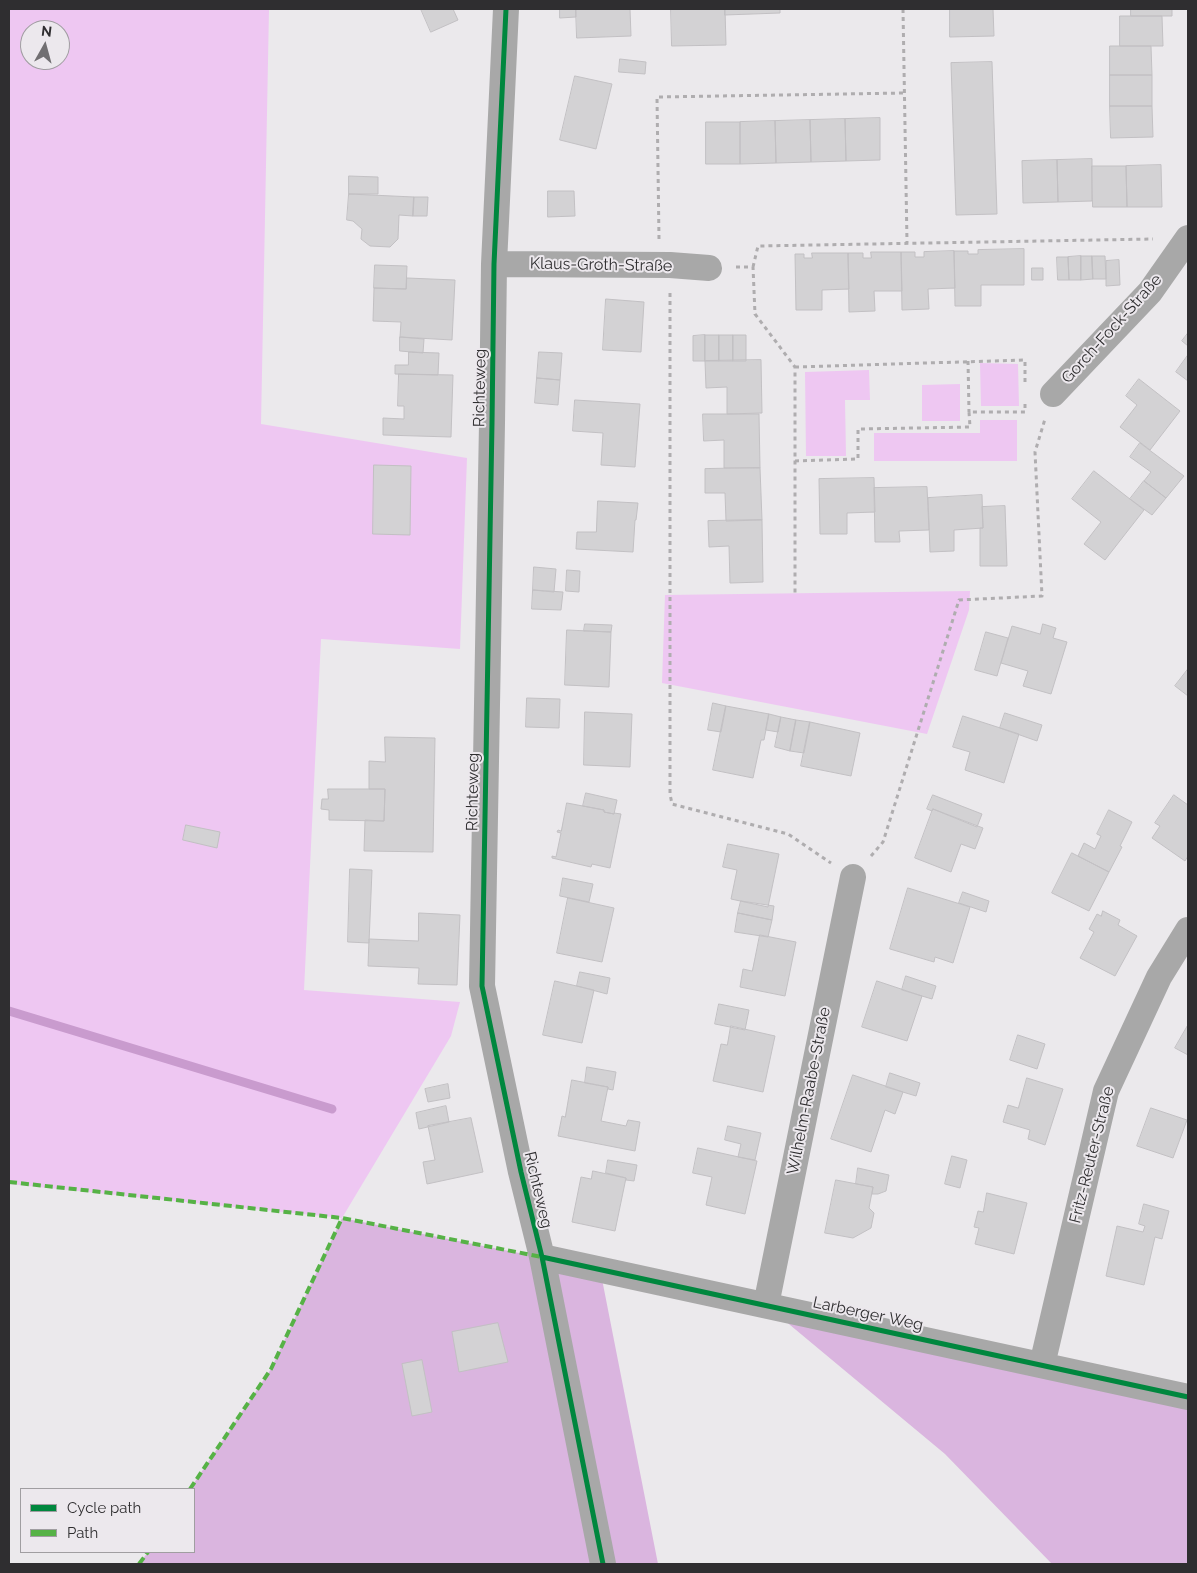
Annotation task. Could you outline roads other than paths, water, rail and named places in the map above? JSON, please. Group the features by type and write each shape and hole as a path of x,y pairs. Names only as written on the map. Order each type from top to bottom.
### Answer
{"street":[{"name":"Richteweg","path":"506,9 494,264 482,986 520,1172 542,1256 603,1564"},
{"name":"Gorch-Fock-Straße","path":"1053,394 1150,292 1188,238"},
{"name":"Klaus-Groth-Straße","path":"494,264 670,265 709,268"},
{"name":"Wilhelm-Raabe-Straße","path":"766,1305 853,877"},
{"name":"Fritz-Reuter-Straße","path":"1042,1365 1106,1092 1159,977 1188,930"},
{"name":"Larberger Weg","path":"542,1256 1188,1397"}],"waterway":[{"path":"9,1011 332,1109"}]}
